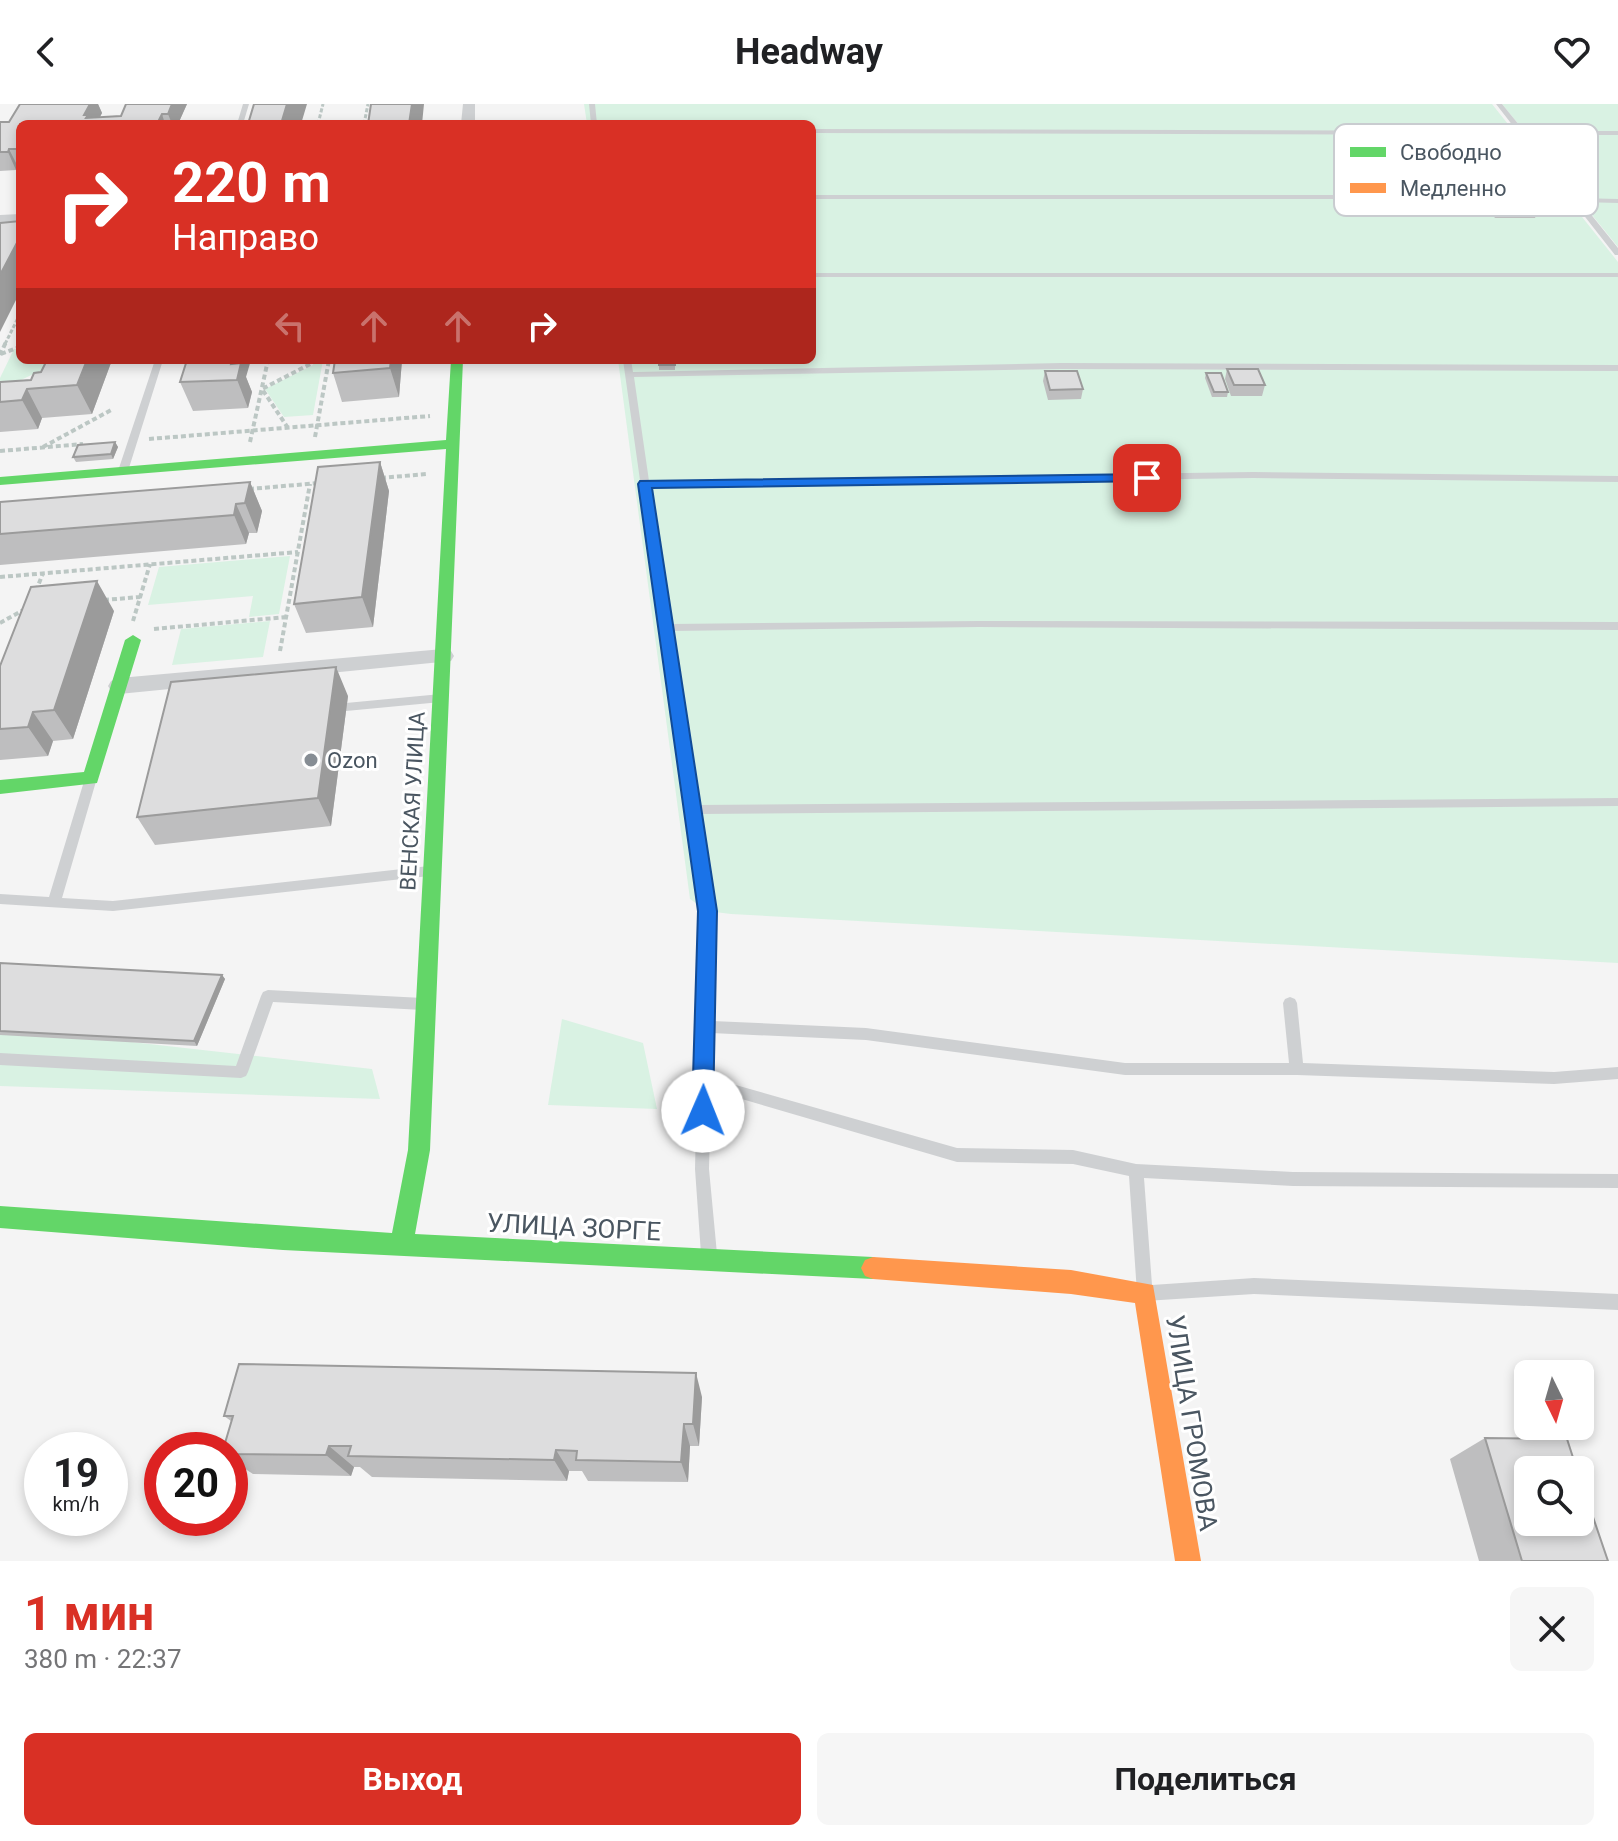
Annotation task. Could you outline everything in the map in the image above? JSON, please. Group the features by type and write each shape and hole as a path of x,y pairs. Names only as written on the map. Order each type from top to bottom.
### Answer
{"street":[{"name":"ВЕНСКАЯ УЛИЦА","path":"402,1243 419,1150 457,364"},
{"path":"0,481 453,444"},
{"path":"0,787 91,778 131,636"},
{"path":"119,686 443,656"},
{"name":"УЛИЦА ЗОРГЕ","path":"0,1217 283,1239 709,1261 754,1260 1039,1280 1145,1293"},
{"name":"УЛИЦА ГРОМОВА","path":"1145,1293 1188,1561"}],"lane":[{"path":"1499,104 1515,124"},
{"path":"816,131 1334,130"},
{"path":"1598,132 1618,133"},
{"path":"816,197 934,196 963,200 1027,197 1334,198"},
{"path":"1598,200 1618,201"},
{"path":"1588,216 1618,253"},
{"path":"816,275 1618,275"},
{"path":"123,471 158,364"},
{"path":"628,364 707,911 702,1169 709,1261"},
{"path":"629,375 1061,366 1618,368"},
{"path":"645,484 1512,476 1618,479"},
{"path":"666,628 979,624 1618,626"},
{"path":"346,707 441,698"},
{"path":"54,902 91,778"},
{"path":"692,810 1618,802"},
{"path":"0,899 113,906 432,871"},
{"path":"0,1059 241,1072 268,996 426,1004"},
{"path":"1290,1003 1297,1069"},
{"path":"705,1027 866,1034 1125,1069 1297,1069 1554,1078 1618,1073"},
{"path":"703,1082 957,1155 1073,1157 1136,1171 1293,1179 1618,1181"},
{"path":"1136,1171 1145,1293 1254,1286 1618,1302"}],"path":[{"path":"0,355 16,322"},
{"path":"249,443 268,364"},
{"path":"262,389 310,364"},
{"path":"315,438 328,364"},
{"path":"262,389 288,428"},
{"path":"41,448 113,409"},
{"path":"133,440 454,414"},
{"path":"0,451 87,444"},
{"path":"377,478 451,471"},
{"path":"237,490 320,483"},
{"path":"276,672 310,484"},
{"path":"0,577 298,552"},
{"path":"150,564 131,636 286,617"},
{"path":"34,595 43,573"},
{"path":"93,601 140,597"},
{"path":"0,623 30,606 25,619"}],"green space":[{"path":"584,104 1492,104 1508,124 1334,124 1334,216 1581,216 1618,262 1618,963 731,914 707,911 690,899 619,364 816,364 816,120 586,120"},
{"path":"1502,104 1618,104 1618,247 1593,216 1598,216 1598,124 1518,124"},
{"path":"14,349 16,364 46,364 44,369 0,390 0,378"},
{"path":"315,364 322,364 313,415 284,417 265,389"},
{"path":"290,556 279,614 249,617 253,596 148,605 159,567"},
{"path":"270,621 263,657 172,665 181,629"},
{"path":"562,1019 643,1043 657,1109 548,1105"},
{"path":"0,1032 87,1037 372,1069 380,1099 0,1086"}],"building":[{"path":"20,104 90,104 84,115 88,115 86,118 121,116 126,104 172,104 168,114 162,114 159,120 16,120 16,149 0,152 0,122 9,122"},
{"path":"254,104 287,104 282,120 249,120"},
{"path":"371,104 412,104 410,120 369,120"},
{"path":"16,221 16,245 0,275 0,223"},
{"path":"45,364 85,364 77,385 27,389 22,400 0,402 0,382 31,380 34,373 41,372"},
{"path":"186,364 241,364 237,380 180,382"},
{"path":"334,364 390,364 390,368 333,373"},
{"path":"1227,369 1258,369 1265,385 1234,385"},
{"path":"1045,371 1077,371 1083,389 1050,390"},
{"path":"1206,373 1221,373 1228,392 1214,392"},
{"path":"115,442 111,454 73,457 78,445"},
{"path":"380,462 362,597 294,604 318,467"},
{"path":"250,482 245,503 236,504 234,515 0,534 0,502"},
{"path":"97,581 54,710 33,712 28,727 0,729 0,666 31,587"},
{"path":"336,667 318,798 137,817 171,682"},
{"path":"0,963 222,975 194,1041 0,1031"},
{"path":"239,1364 696,1373 693,1424 684,1424 681,1462 576,1460 577,1451 556,1450 554,1460 348,1456 351,1446 329,1446 326,1455 248,1454 248,1432 228,1432 233,1416 224,1416"},
{"path":"1485,1438 1567,1440 1572,1456 1514,1456 1514,1534"},
{"path":"1594,1520 1608,1561 1522,1561 1514,1536 1594,1536"}],"traffic: fast":[{"path":"402,1243 419,1150 457,364"},
{"path":"0,481 453,444"},
{"path":"0,787 91,778 133,640"},
{"path":"0,1217 283,1239 873,1268"}],"traffic: slow":[{"path":"873,1268 1071,1282 1145,1293 1188,1561"}],"place":[{"name":"Ozon","path":"311,760"}],"route":[{"path":"703,1111 707,911 645,484 1147,478"}]}
